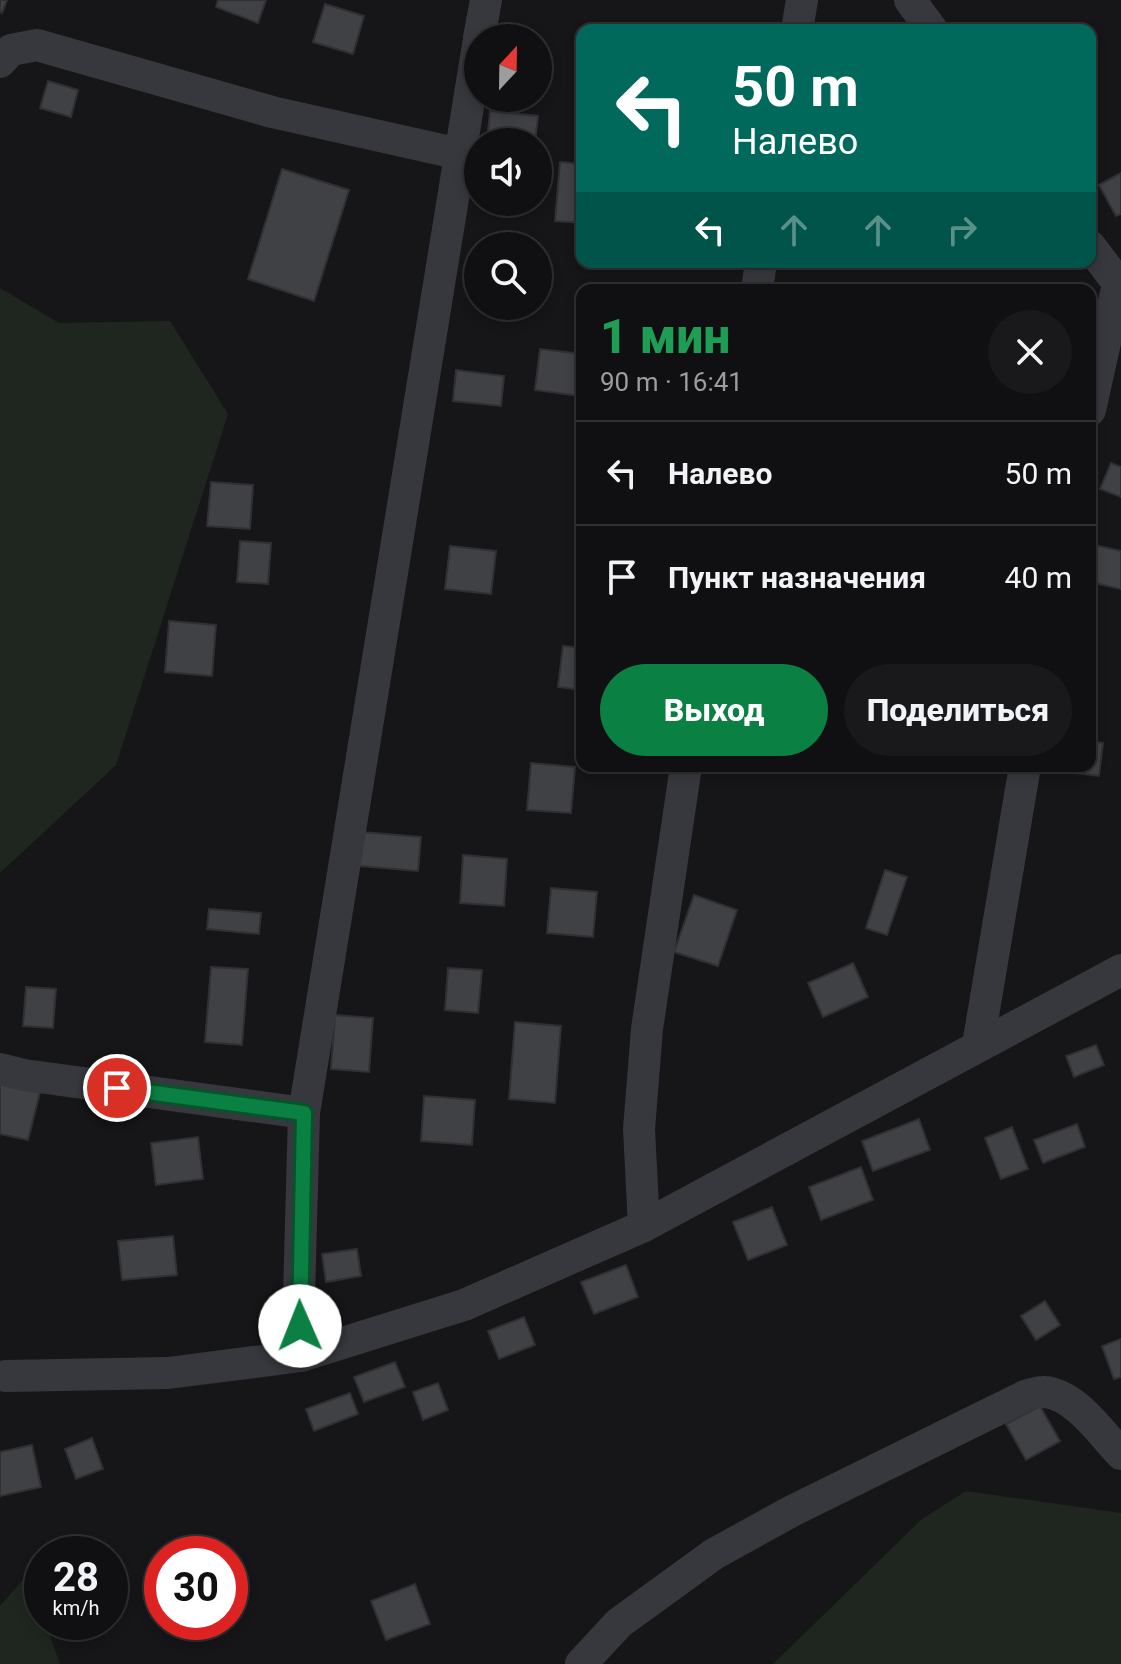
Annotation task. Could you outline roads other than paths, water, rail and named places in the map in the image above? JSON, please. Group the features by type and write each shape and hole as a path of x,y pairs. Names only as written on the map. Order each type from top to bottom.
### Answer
{"street":[{"path":"482,24 486,0"},
{"path":"798,24 802,0"},
{"path":"910,0 928,24"},
{"path":"0,62 11,50 37,45 272,112 460,154"},
{"path":"301,1356 299,1296 304,1113 467,112"},
{"path":"1096,254 1120,286 1096,385"},
{"path":"644,1226 639,1129 647,1029 685,772"},
{"path":"978,1045 1024,772"},
{"path":"6,1376 168,1373 301,1356 464,1305 644,1226 1121,970"},
{"path":"0,1069 24,1075 304,1113"},
{"path":"581,1664 619,1623 714,1554 792,1511 1025,1396 1042,1392 1062,1397 1078,1409 1121,1454"}]}
